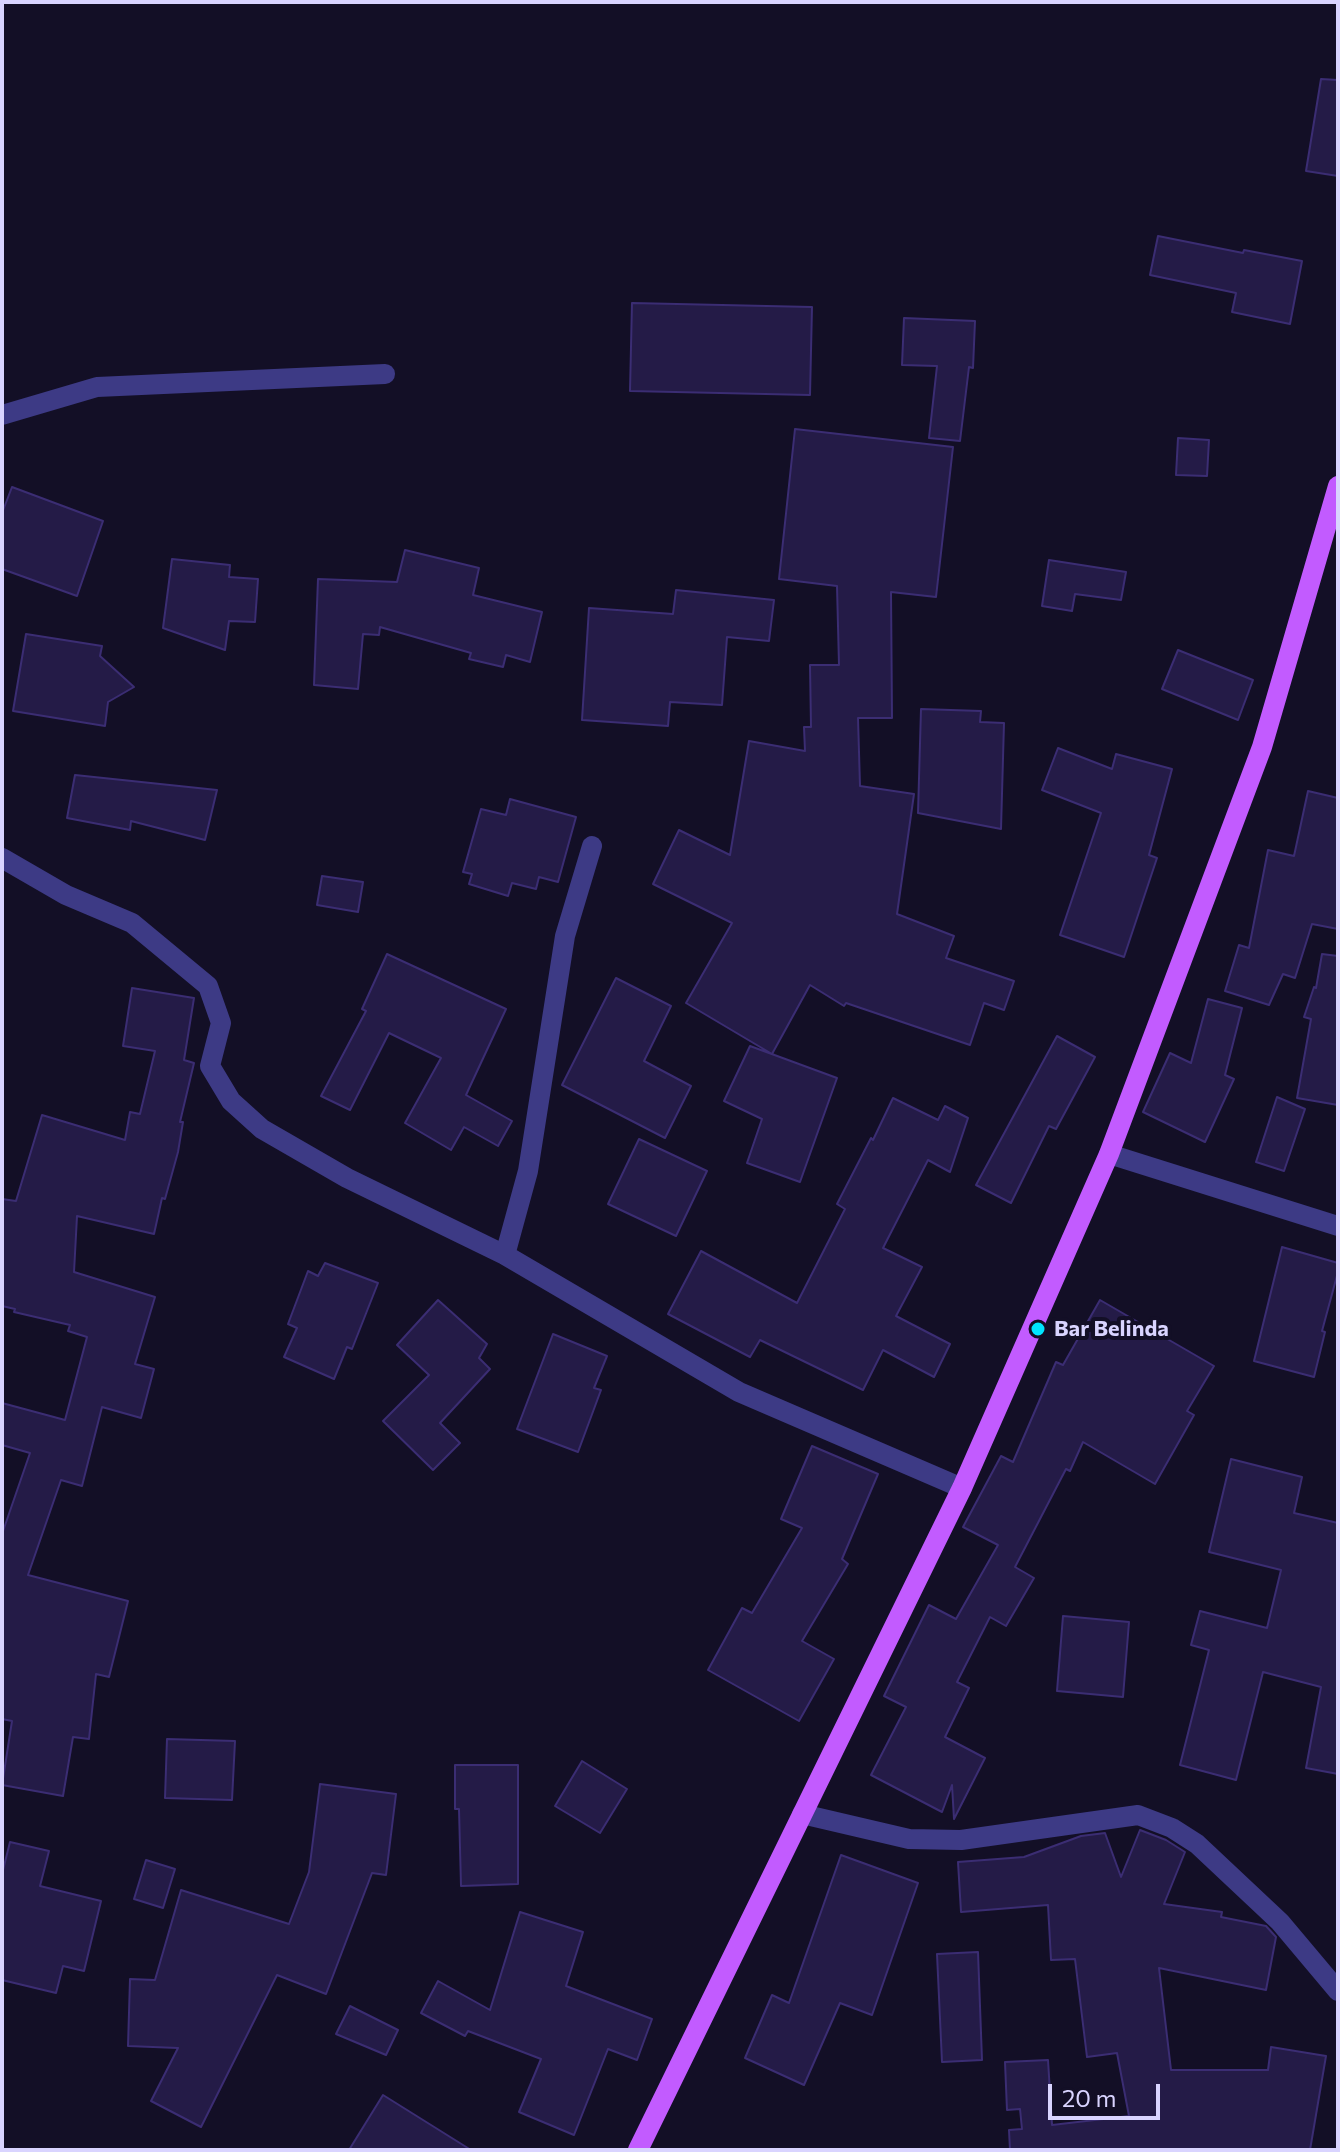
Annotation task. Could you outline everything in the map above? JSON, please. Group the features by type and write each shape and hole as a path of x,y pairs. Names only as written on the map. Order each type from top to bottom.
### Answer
{"main road":[{"path":"638,2150 962,1488 1109,1154 1262,747 1338,486"}],"street":[{"path":"2,415 97,387 385,374"},
{"path":"505,1255 528,1171 565,936 592,846"},
{"path":"2,858 66,895 132,923 208,986 221,1023 210,1066 231,1101 262,1129 347,1178 505,1255 739,1392 962,1488"},
{"path":"1109,1154 1338,1226"},
{"path":"802,1814 909,1839 961,1840 1138,1815 1172,1828 1197,1844 1280,1922 1338,1991"}],"building":[{"path":"1321,79 1338,80 1338,176 1306,171"},
{"path":"1158,236 1302,261 1290,324 1232,312 1236,293 1150,275"},
{"path":"632,303 812,307 810,395 630,391"},
{"path":"904,318 975,321 973,368 969,367 960,441 929,438 937,366 902,365"},
{"path":"795,429 953,447 936,597 891,592 892,718 858,718 860,786 914,794 897,914 954,936 946,958 1014,981 1004,1010 984,1003 970,1045 846,1003 844,1006 810,985 772,1054 686,1003 732,923 653,884 679,830 730,855 749,741 805,751 804,727 811,727 810,665 839,665 837,586 779,579"},
{"path":"1178,438 1209,440 1207,476 1176,475"},
{"path":"12,487 103,521 77,596 2,569 2,513"},
{"path":"405,550 479,568 473,595 542,612 530,662 506,655 503,667 469,659 471,653 380,627 379,635 363,634 358,689 314,685 318,579 397,582"},
{"path":"172,559 230,565 229,577 258,579 255,622 229,621 225,650 163,628"},
{"path":"1049,560 1126,572 1121,600 1075,594 1072,611 1042,606"},
{"path":"676,590 774,600 769,641 727,637 722,705 670,702 668,726 582,720 589,608 673,614"},
{"path":"26,634 102,646 100,656 134,687 108,702 105,726 13,711"},
{"path":"1178,650 1253,680 1238,720 1162,689"},
{"path":"921,709 981,711 980,722 1004,723 1001,829 918,813"},
{"path":"1058,748 1112,769 1116,754 1172,769 1149,855 1157,858 1124,957 1060,935 1101,813 1042,790"},
{"path":"75,775 217,790 205,840 131,821 130,830 67,818"},
{"path":"1308,791 1338,798 1338,929 1312,924 1295,978 1283,974 1269,1005 1225,991 1239,945 1249,948 1268,850 1294,856"},
{"path":"510,799 576,817 558,882 539,877 536,889 512,883 508,896 469,884 472,874 463,872 481,809 506,815"},
{"path":"322,876 363,882 358,912 317,905"},
{"path":"387,954 506,1009 466,1095 512,1121 498,1146 464,1127 451,1150 405,1123 441,1058 389,1033 350,1110 321,1096 366,1011 362,1009"},
{"path":"1322,954 1338,956 1338,1105 1297,1098 1311,1019 1304,1017 1316,988"},
{"path":"616,978 671,1006 644,1061 691,1086 665,1138 562,1085"},
{"path":"132,988 194,998 184,1060 194,1063 180,1122 183,1122 178,1152 165,1199 162,1198 154,1234 77,1216 74,1272 155,1297 135,1364 154,1369 141,1418 102,1407 82,1486 61,1480 28,1575 128,1601 109,1677 96,1674 89,1739 73,1737 63,1796 2,1785 12,1721 2,1719 2,1534 30,1453 2,1445 2,1403 65,1420 87,1337 68,1331 70,1325 14,1312 15,1309 2,1306 2,1199 16,1201 42,1115 125,1140 130,1112 140,1114 155,1051 123,1046"},
{"path":"1208,999 1242,1008 1225,1075 1234,1079 1205,1142 1143,1112 1170,1053 1191,1063"},
{"path":"1057,1036 1095,1057 1056,1129 1049,1126 1011,1203 976,1185"},
{"path":"750,1046 837,1078 800,1182 747,1163 762,1119 724,1101"},
{"path":"1277,1097 1305,1109 1284,1171 1256,1162"},
{"path":"893,1098 938,1120 945,1106 968,1118 950,1172 928,1160 883,1248 922,1267 896,1316 950,1344 934,1377 883,1350 863,1390 760,1340 750,1357 668,1314 701,1251 797,1303 845,1209 837,1204"},
{"path":"639,1139 707,1171 676,1236 608,1204"},
{"path":"1282,1247 1338,1263 1314,1377 1254,1361"},
{"path":"325,1263 378,1283 352,1349 347,1347 334,1379 284,1357 297,1328 288,1324 308,1271 318,1276"},
{"path":"438,1300 487,1344 479,1358 490,1369 440,1423 460,1443 433,1470 383,1421 429,1375 397,1345"},
{"path":"1100,1300 1214,1366 1187,1411 1194,1415 1155,1484 1083,1442 1070,1471 1066,1469 1015,1567 1034,1578 1006,1626 990,1617 957,1682 969,1688 945,1737 985,1758 954,1819 952,1785 942,1812 871,1775 906,1707 884,1696 929,1605 956,1619 998,1545 963,1527 1001,1456 1013,1462 1056,1362 1063,1365"},
{"path":"553,1334 607,1356 594,1388 601,1390 578,1452 517,1429"},
{"path":"812,1446 878,1474 842,1559 848,1564 802,1641 834,1659 799,1721 708,1670 742,1608 752,1613 802,1528 781,1519"},
{"path":"1231,1459 1302,1477 1294,1513 1338,1523 1338,1774 1306,1768 1321,1687 1263,1672 1236,1780 1180,1765 1209,1650 1191,1645 1200,1611 1267,1628 1281,1570 1209,1552"},
{"path":"1063,1616 1129,1622 1123,1697 1057,1691"},
{"path":"167,1739 235,1741 232,1800 165,1798"},
{"path":"582,1761 627,1789 600,1833 555,1806"},
{"path":"455,1765 518,1765 518,1884 461,1886"},
{"path":"320,1784 396,1794 386,1875 372,1873 326,1994 277,1975 201,2127 151,2101 178,2048 128,2046 130,1979 155,1980 181,1890 289,1924 309,1872"},
{"path":"1140,1830 1166,1840 1185,1852 1164,1904 1222,1912 1221,1917 1266,1926 1276,1937 1266,1990 1159,1968 1171,2070 1268,2070 1271,2047 1326,2056 1310,2150 1010,2150 1009,2130 1022,2129 1020,2109 1007,2110 1005,2062 1048,2060 1052,2125 1129,2116 1117,2053 1087,2057 1075,1959 1051,1960 1048,1905 961,1912 958,1862 1024,1857 1081,1836 1105,1833 1121,1877"},
{"path":"10,1842 49,1851 40,1886 101,1901 84,1971 63,1966 56,1993 2,1980 2,1874"},
{"path":"841,1855 918,1883 872,2015 840,2003 804,2085 745,2058 772,1995 789,2003"},
{"path":"146,1860 175,1869 163,1908 134,1899"},
{"path":"520,1912 583,1932 566,1986 652,2019 637,2060 608,2049 574,2135 519,2112 541,2059 468,2031 465,2036 421,2013 438,1981 490,2010"},
{"path":"978,1952 982,2060 942,2062 937,1954"},
{"path":"350,2006 398,2030 386,2055 336,2034"},
{"path":"383,2095 471,2150 349,2150"}],"place":[{"name":"Bar Belinda","path":"1038,1329"}]}
